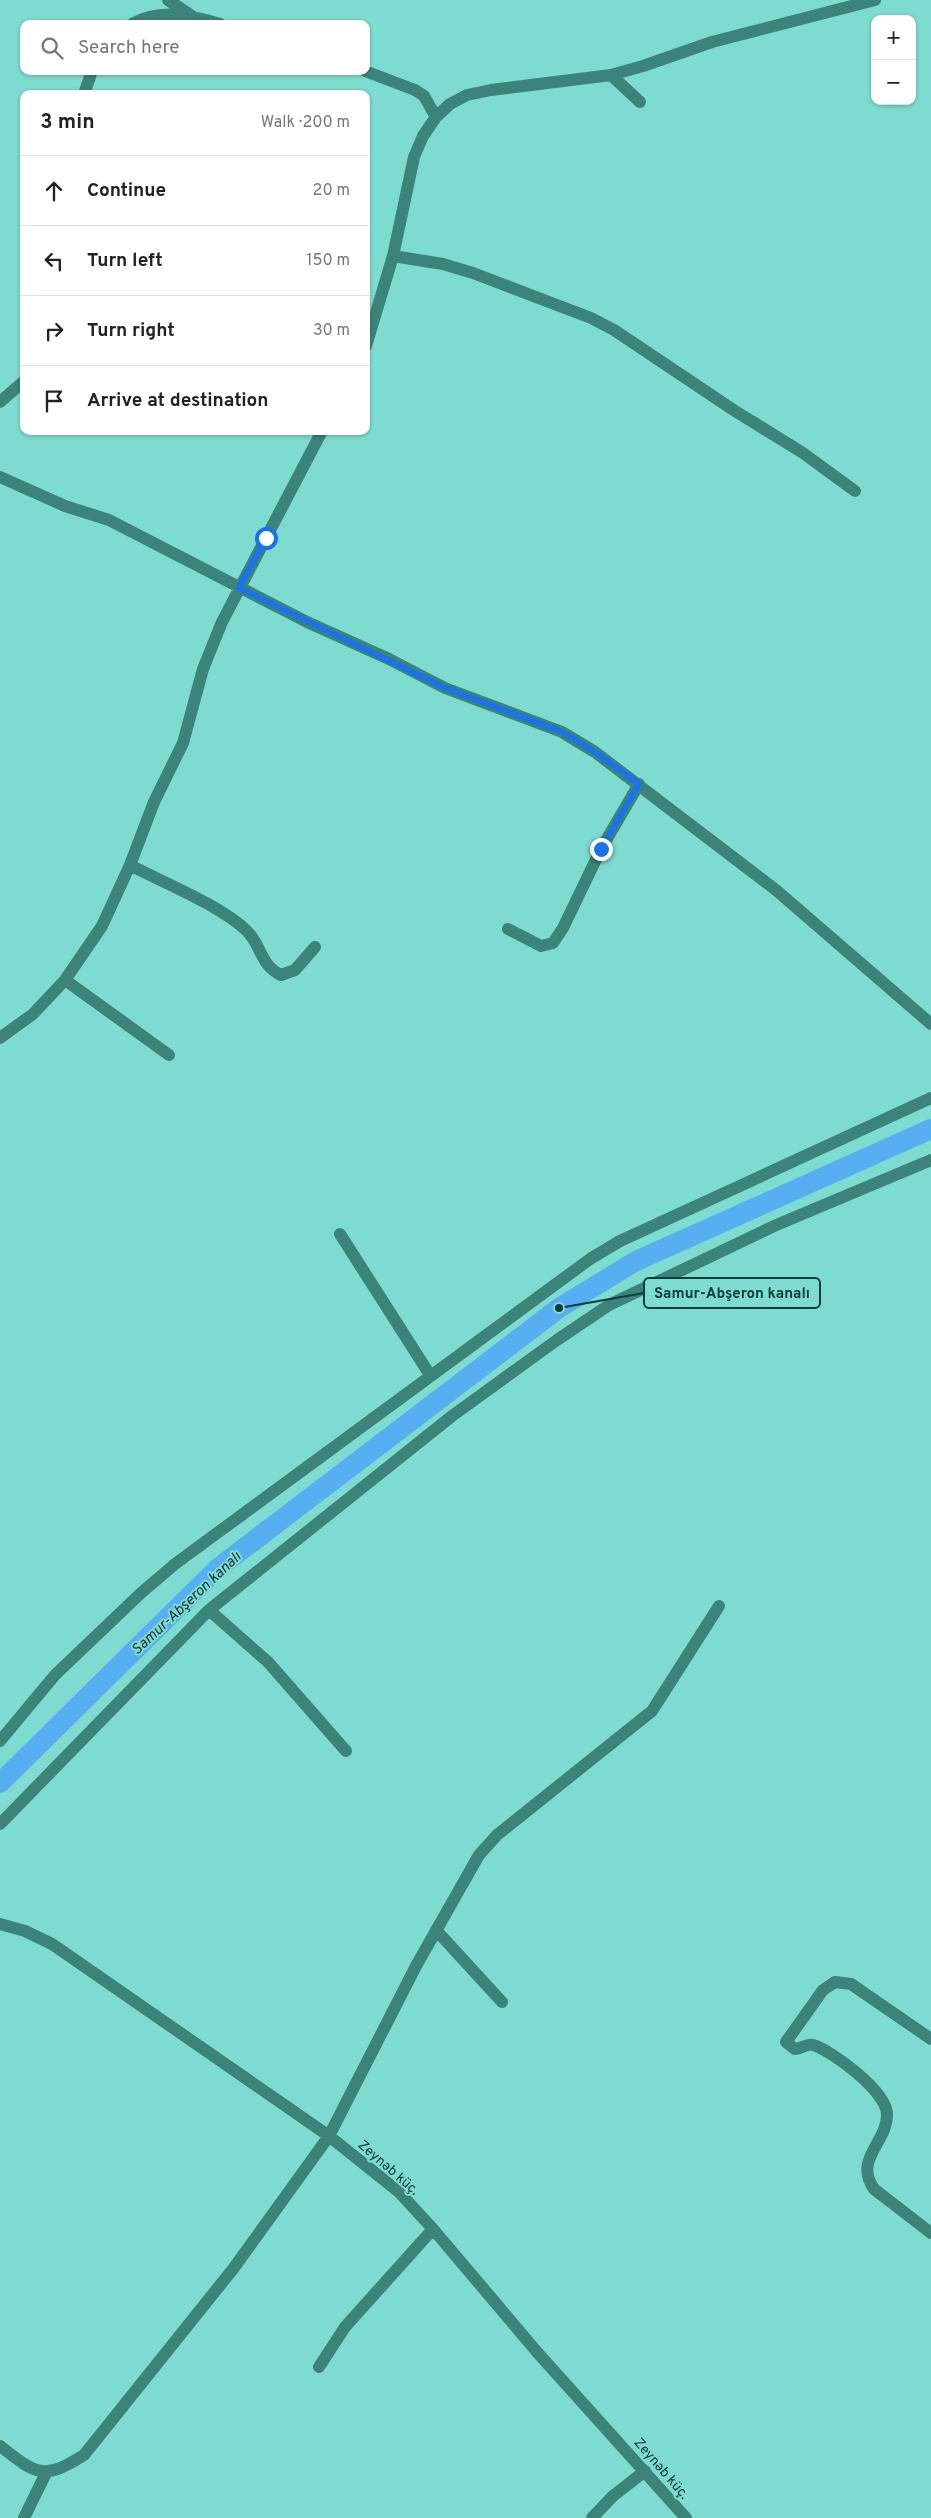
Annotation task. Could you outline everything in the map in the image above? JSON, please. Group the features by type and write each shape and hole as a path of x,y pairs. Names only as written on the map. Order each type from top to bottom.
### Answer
{"street":[{"path":"168,0 192,16"},
{"path":"370,333 393,256 414,157 422,136 436,117 450,104 467,95 612,75 712,42 875,0"},
{"path":"138,20 167,14 192,16 206,20"},
{"path":"370,73 415,90 424,96 436,117"},
{"path":"85,90 91,75"},
{"path":"612,75 640,102"},
{"path":"393,256 443,264 473,273 592,318 614,330 735,412 803,453 854,492"},
{"path":"0,402 20,384"},
{"path":"0,1038 33,1014 65,980 102,926 130,865 154,802 183,743 203,669 239,588 320,435"},
{"path":"0,477 65,506 109,520 239,588 445,688 562,732 595,752 639,784 776,890 931,1024"},
{"path":"508,929 541,946 553,943 563,928 601,849 639,784"},
{"path":"130,865 219,912 247,931 269,970 281,975 295,970 316,947"},
{"path":"65,980 169,1055"},
{"path":"0,1741 54,1674 141,1592 175,1564 558,1281 620,1241 931,1098"},
{"path":"0,1824 209,1610 452,1416 609,1306 774,1226 931,1160"},
{"path":"340,1234 430,1375"},
{"path":"0,2446 24,2464 46,2473 63,2468 84,2455 233,2270 329,2136 436,1930 480,1855 497,1835 652,1711 719,1606"},
{"path":"209,1610 268,1662 346,1751"},
{"name":"Zeynəb küç.","path":"0,1924 26,1931 52,1944 329,2136 399,2192 433,2229 536,2352 686,2518"},
{"path":"436,1930 502,2002"},
{"path":"931,2039 851,1984 835,1982 823,1990 786,2042 795,2049 814,2046 838,2059 877,2092 884,2102 888,2113 867,2166 868,2182 874,2189 931,2233"},
{"path":"319,2367 345,2326 433,2229"},
{"path":"592,2518 613,2496 645,2471"},
{"path":"24,2518 46,2473"}],"waterway":[{"name":"Samur-Abşeron kanalı","path":"0,1783 218,1568 559,1308 636,1261 931,1129"}],"place":[{"name":"Samur-Abşeron kanalı","path":"559,1308"}],"route":[{"path":"266,538 239,588 307,622 389,659 445,688 562,732 595,752 639,784 601,849"}]}
